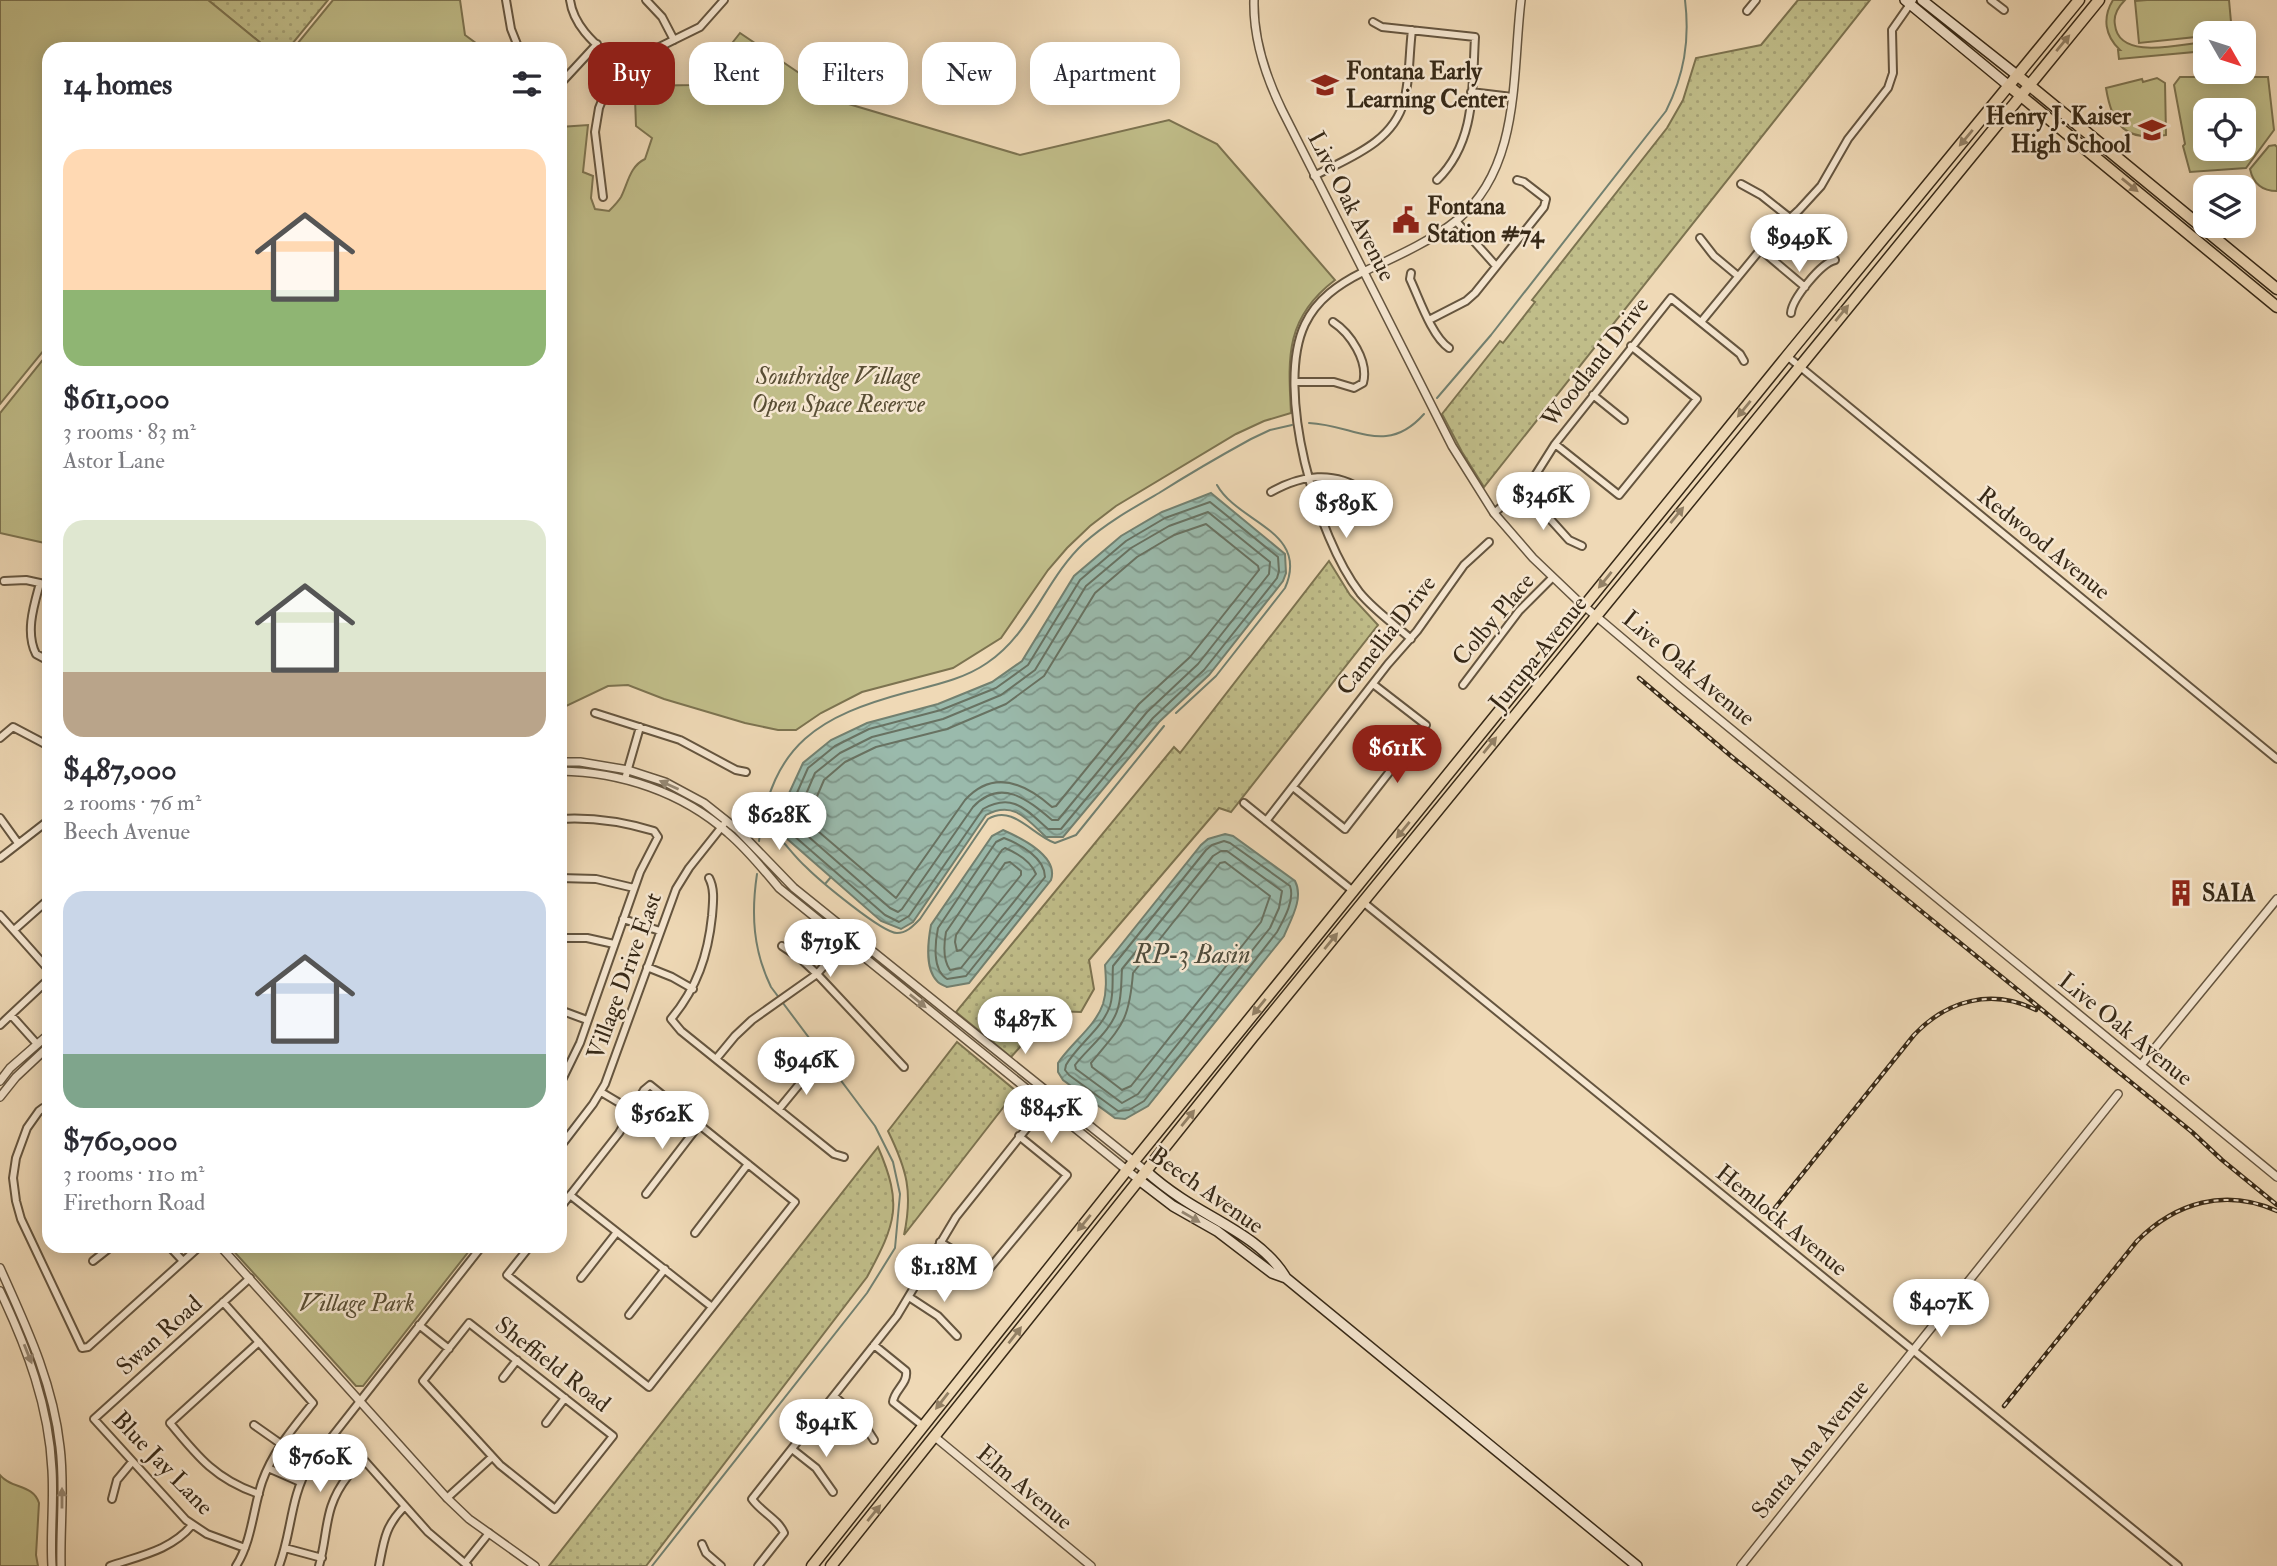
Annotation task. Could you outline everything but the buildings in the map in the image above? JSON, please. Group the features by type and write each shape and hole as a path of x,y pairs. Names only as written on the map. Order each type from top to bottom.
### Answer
{"main road":[{"path":"1922,0 2277,289"},
{"name":"Jurupa Avenue","path":"812,1566 1130,1166 2079,0"},
{"name":"Jurupa Avenue","path":"831,1566 1363,902 2099,0"},
{"path":"1909,1 2277,307"},
{"name":"Beech Avenue","path":"1142,1176 1173,1206 1217,1231 1272,1273 1286,1278 1637,1566"}],"street":[{"path":"506,0 510,29 516,42"},
{"path":"570,0 577,22 595,42"},
{"path":"646,0 662,18 674,40"},
{"path":"670,42 700,27 724,0"},
{"name":"Live Oak Avenue","path":"1254,0 1257,41 1265,70 1314,176 1439,422 1494,513 1552,578 1584,606 2277,1177"},
{"path":"1411,639 1368,601 1354,584 1315,505 1299,429 1295,355 1308,318 1331,291 1439,233 1456,221 1480,196 1498,165 1508,125 1521,0"},
{"path":"1747,11 1756,0"},
{"path":"1991,0 2004,10"},
{"path":"1744,361 1740,354 1701,322 1774,233 1808,201 1828,177 1843,146 1888,88 1893,73 1892,30 1909,1"},
{"path":"1373,22 1382,27 1475,37 1467,131 1455,160 1437,180"},
{"path":"1314,176 1367,148 1380,139 1392,125 1405,97 1412,30"},
{"path":"567,76 588,54"},
{"path":"1471,92 1511,97"},
{"path":"601,105 595,124 603,197"},
{"path":"1429,320 1469,298 1544,207 1546,199 1524,182 1517,180"},
{"path":"1741,184 1761,195 1790,218"},
{"path":"1456,221 1496,266"},
{"path":"1700,239 1714,257 1738,276"},
{"path":"1760,249 1805,287"},
{"path":"1791,313 1792,304 1805,287 1828,262 1835,260"},
{"path":"1411,273 1410,279 1429,320 1449,348"},
{"name":"Woodland Drive","path":"1494,513 1523,489 1539,470 1555,444 1671,298 1701,322"},
{"path":"1295,383 1334,382 1354,388 1363,383 1364,376 1356,348 1346,333 1333,321"},
{"path":"1555,444 1619,495 1697,399 1631,346"},
{"name":"Redwood Avenue","path":"1787,356 2277,759"},
{"path":"1593,395 1624,420"},
{"path":"1271,492 1325,476 1352,483 1364,491"},
{"path":"1523,489 1569,540 1582,546"},
{"name":"Camellia Drive","path":"1266,821 1411,639 1464,565 1489,542"},
{"name":"Colby Place","path":"1463,685 1519,611 1552,578"},
{"path":"4,581 26,580 40,583 31,623 36,654 42,657"},
{"path":"1293,787 1345,828 1426,725 1373,684"},
{"path":"595,713 680,740 736,770 746,772"},
{"path":"0,738 13,727 42,742"},
{"path":"625,779 640,727"},
{"name":"Beech Avenue","path":"567,762 628,770 665,782 727,820 784,879 1142,1176"},
{"name":"Beech Avenue","path":"567,771 625,779 671,795 698,810 739,843 779,888 1046,1104 1130,1166"},
{"path":"1244,803 1353,891"},
{"path":"0,818 18,843"},
{"path":"567,819 606,820 657,833 657,842 634,888 567,1071"},
{"name":"Village Drive East","path":"567,1135 600,1092 680,882 727,820"},
{"path":"0,858 42,825"},
{"path":"567,878 596,879 634,888"},
{"path":"709,878 712,887 710,933 703,965 693,989 671,1018 681,1031 834,1154 844,1157"},
{"path":"2141,1065 2277,899"},
{"name":"Hemlock Avenue","path":"1363,902 2178,1566"},
{"path":"14,930 42,905"},
{"path":"0,915 42,962"},
{"path":"623,919 660,931"},
{"path":"716,1059 743,1029 817,974 850,934"},
{"path":"567,938 587,938 614,944"},
{"path":"782,946 817,974 904,1067"},
{"path":"647,967 693,989"},
{"path":"0,1025 42,986"},
{"path":"567,1013 587,1020"},
{"path":"11,1015 42,1048"},
{"path":"0,1081 10,1068 42,1040"},
{"path":"0,1097 16,1077 42,1056"},
{"path":"779,1109 802,1081 806,1070"},
{"path":"524,1253 507,1275 649,1387 795,1202 650,1085 644,1090 634,1111 567,1199"},
{"path":"600,1092 634,1111"},
{"name":"Santa Ana Avenue","path":"1741,1566 2118,1094"},
{"path":"758,1566 784,1533 781,1526 752,1499 874,1345 909,1297 960,1212 1046,1104"},
{"path":"42,1109 27,1128 17,1153 13,1178 16,1201 21,1219 83,1349 192,1253"},
{"path":"646,1194 699,1125"},
{"path":"940,1242 960,1254 984,1275 1067,1175 1019,1136"},
{"path":"695,1233 748,1164"},
{"path":"570,1195 712,1307"},
{"path":"581,1278 617,1232"},
{"path":"93,1261 103,1253"},
{"path":"176,1253 183,1261"},
{"path":"227,1253 447,1498 469,1519 535,1566"},
{"path":"279,1566 300,1482 317,1455 476,1253"},
{"path":"0,1268 35,1346 53,1403 62,1471 61,1566"},
{"path":"629,1315 665,1269"},
{"name":"Swan Road","path":"94,1419 250,1278"},
{"path":"0,1291 32,1365 48,1427 53,1488 52,1566"},
{"path":"909,1297 938,1316 957,1336"},
{"path":"223,1303 313,1403 281,1444 268,1468 258,1494 245,1548 236,1566"},
{"name":"Sheffield Road","path":"449,1349 469,1323 612,1436 555,1509 492,1457"},
{"path":"419,1325 449,1349 423,1381 492,1457 447,1498"},
{"path":"258,1494 230,1483 212,1470 170,1423 259,1342"},
{"path":"874,1345 906,1371 906,1380 893,1402 923,1426"},
{"path":"503,1378 517,1360"},
{"path":"834,1396 855,1413 874,1440"},
{"path":"546,1423 565,1398"},
{"name":"Blue Jay Lane","path":"94,1419 192,1525 207,1534 245,1548"},
{"path":"254,1425 281,1444"},
{"name":"Elm Avenue","path":"934,1437 1091,1566"},
{"path":"792,1449 816,1468 833,1492"},
{"path":"319,1566 333,1499 357,1465 364,1460 428,1532 467,1565 489,1534"},
{"path":"112,1499 117,1480 132,1462"},
{"path":"268,1468 300,1482"},
{"path":"379,1566 387,1529 405,1506"},
{"path":"110,1566 171,1545 192,1525"},
{"path":"702,1544 706,1553 722,1566"},
{"path":"285,1548 321,1558"}],"green space":[{"path":"0,0 208,0 259,42 42,42 42,353 0,404"},
{"path":"208,0 328,0 294,42 259,42"},
{"path":"333,0 460,0 465,35 474,42 299,42"},
{"path":"1798,0 1870,0 1484,487 1442,414 1500,341 1503,343 1535,302 1532,300 1667,128 1683,100 1696,58 1761,45"},
{"path":"2113,0 2125,0 2117,11 2115,25 2119,36 2127,43 2152,48 2193,44 2193,52 2119,59 2120,50 2108,33 2106,20"},
{"path":"2229,0 2231,21 2193,21 2193,37 2139,43 2135,1"},
{"name":"Southridge Village Open Space Reserve","path":"740,33 753,42 733,42"},
{"name":"Southridge Village Open Space Reserve","path":"784,63 798,72 798,105 852,105 1020,155 1169,120 1217,144 1335,280 1319,294 1298,324 1290,356 1291,413 1264,421 1236,434 1116,506 1067,548 1048,570 1001,638 953,668 862,692 821,713 796,730 778,730 745,723 664,699 628,685 608,686 567,706 567,126 588,125 583,172 593,176 591,198 595,209 609,211 621,197 633,170 645,159 652,138 636,126 635,105 675,105 675,85 689,85 689,105 784,105"},
{"path":"2180,77 2193,77 2193,84 2256,84 2256,77 2268,77 2274,130 2256,154 2256,98 2193,98 2193,161 2251,161 2246,168 2190,172 2183,146 2185,144 2174,85"},
{"path":"2157,78 2165,83 2166,135 2152,137 2131,133 2123,128 2112,112 2106,88"},
{"path":"2269,146 2277,147 2277,191 2267,190 2259,185 2256,175 2252,175 2250,169"},
{"path":"42,361 42,542 0,533 0,413"},
{"path":"1329,561 1350,595 1378,625 1231,812 1219,808 1089,960 1094,989 1081,1012 1052,1011 1011,1057 956,1012 1174,747 1180,753"},
{"path":"957,1042 1016,1091 904,1235 908,1193 904,1170 888,1131"},
{"path":"878,1147 891,1184 893,1214 884,1242 867,1277 646,1566 549,1566"},
{"name":"Village Park","path":"235,1253 468,1253 363,1386 356,1386"},
{"path":"0,1475 10,1483 27,1489 39,1503 36,1555 38,1566 0,1566"}],"water":[{"path":"1211,493 1285,554 1286,573 1283,581 1209,675 1159,722 1063,837 1046,837 1026,818 1012,811 996,811 986,815 913,922 901,929 881,921 785,837 785,802 803,763 831,740 867,723 938,704 992,682 1022,661 1074,576 1121,536 1162,512"},
{"path":"1003,830 1028,843 1044,856 1052,871 1051,880 969,983 947,987 933,976 929,962 931,925 992,836"},
{"name":"RP-3 Basin","path":"1225,834 1233,836 1295,881 1298,894 1293,916 1284,936 1148,1106 1125,1119 1115,1118 1063,1080 1058,1072 1058,1063 1089,1028 1103,1004 1105,965 1201,845 1208,839"}],"waterway":[{"path":"1437,398 1491,335 1666,111 1684,57 1687,30 1685,0"},
{"path":"1309,423 1383,436 1396,434 1410,427 1424,414"},
{"path":"759,841 765,807 775,780 788,757 805,739 825,724 849,712 978,669 1015,637 1059,572 1092,536 1130,510 1239,445 1270,430 1292,425"},
{"path":"1176,713 1216,676 1285,588 1290,569 1288,553 1280,540 1227,498 1217,485"},
{"path":"784,843 813,874 865,916 889,931 904,932 920,919 988,819 1006,815 1055,843 1076,835 1164,726"},
{"path":"652,1566 867,1293 895,1248 900,1194 893,1162 875,1126 771,987 760,959 755,932 757,874"},
{"path":"825,884 831,877"}],"railway":[{"path":"1639,678 2192,1132 2277,1205"},
{"path":"1775,1208 1914,1035 1927,1023 1956,1006 1987,999 2019,1003 2036,1010"},
{"path":"2004,1406 2137,1241 2152,1228 2185,1208 2220,1200 2239,1200 2277,1211"}],"place":[{"name":"Fontana Early Learning Center","path":"1325,85"},
{"name":"Henry J. Kaiser High School","path":"2152,130"},
{"name":"Fontana Station #74","path":"1406,220"},
{"name":"SAIA","path":"2181,893"}]}
